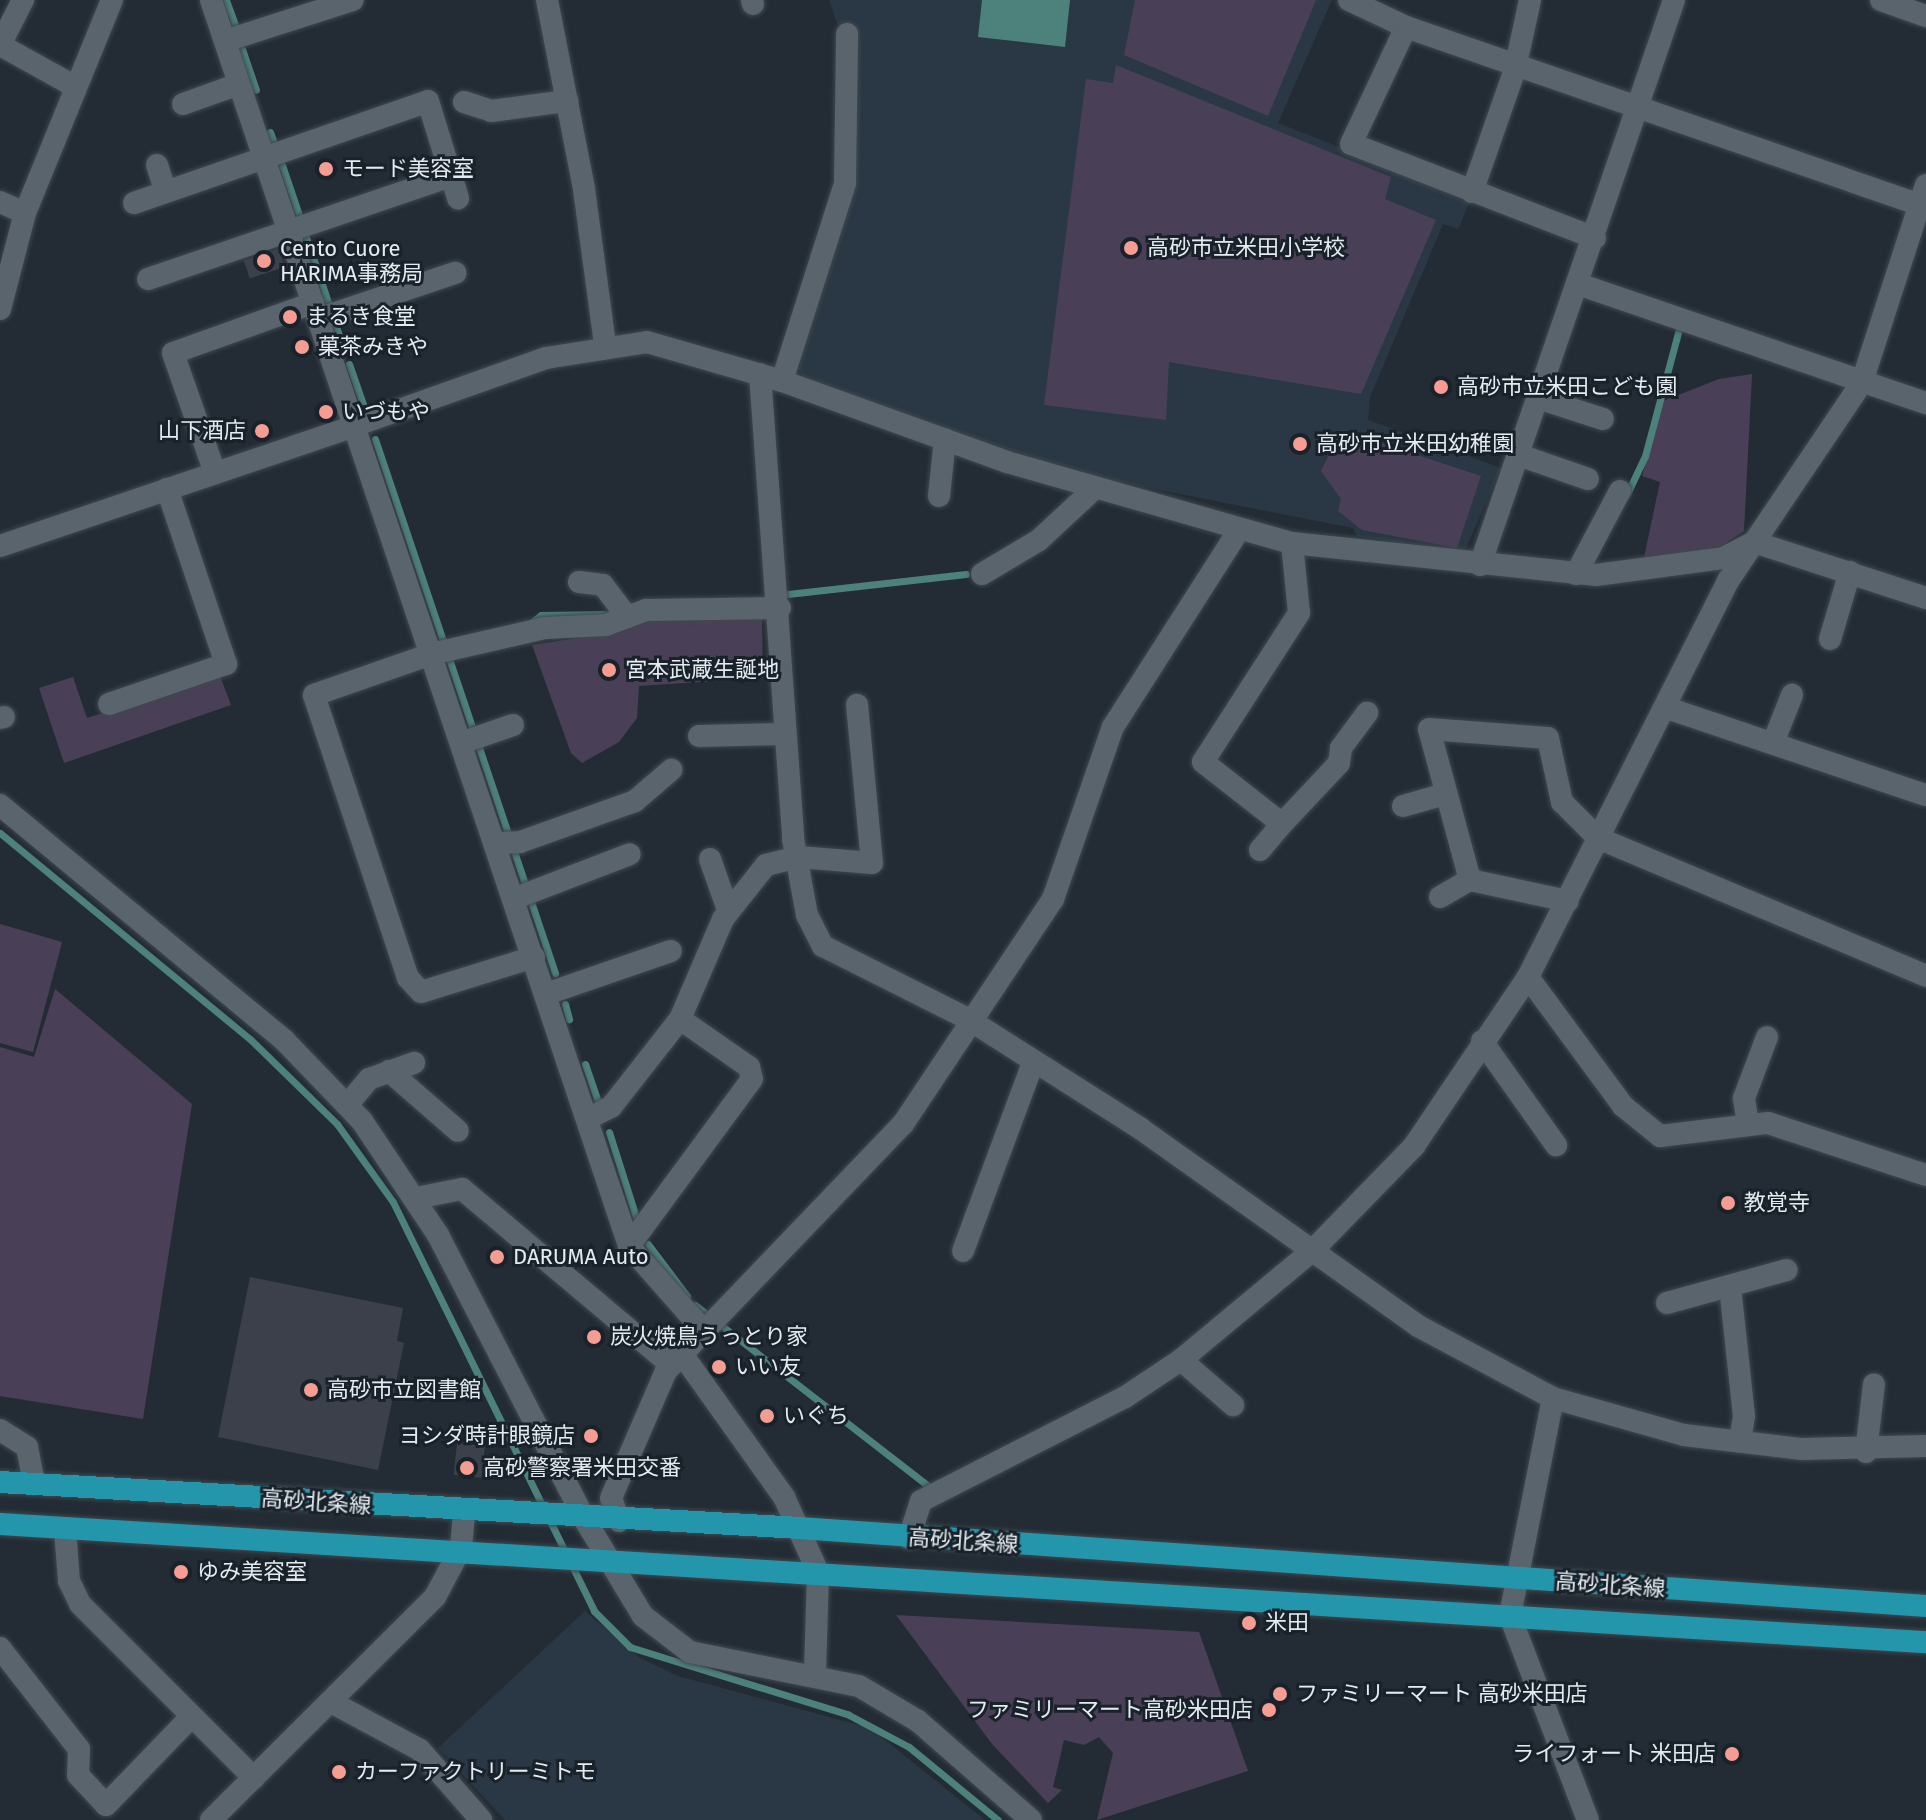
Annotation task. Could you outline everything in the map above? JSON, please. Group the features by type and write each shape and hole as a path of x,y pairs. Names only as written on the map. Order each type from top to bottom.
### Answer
{"main road":[{"name":"高砂北条線","path":"0,1482 585,1520 799,1528 1926,1606"},
{"name":"高砂北条線","path":"0,1524 65,1530 461,1548 608,1563 818,1572 1926,1642"}],"street":[{"path":"23,0 0,45 74,86"},
{"path":"0,309 25,213 74,86 112,0"},
{"path":"211,0 288,232 324,312 354,426 461,743 508,843 524,895 534,957 557,991 638,1236 703,1330"},
{"path":"225,41 353,0"},
{"path":"547,0 567,101 605,344"},
{"path":"909,1538 921,1501 1125,1397 1181,1360 1314,1249 1414,1146 1528,977 1667,708 1728,581 1862,382 1924,199 1515,69 1406,27 1349,0"},
{"path":"1472,192 1515,69 1530,0"},
{"path":"1480,565 1581,285 1674,0"},
{"path":"1881,0 1926,16"},
{"path":"1406,27 1351,144 1595,238"},
{"path":"847,34 845,183 771,377 780,608 781,734 807,915 823,946 968,1019 1314,1249 1418,1326 1553,1398 1684,1435 1866,1452 1926,1446"},
{"path":"183,104 239,84"},
{"path":"134,203 428,101 458,198"},
{"path":"464,102 491,111 567,101"},
{"path":"157,165 166,192"},
{"path":"148,279 190,274 288,232 453,175"},
{"path":"0,202 25,213"},
{"path":"215,473 173,353 455,273"},
{"path":"1581,285 1926,403"},
{"path":"0,546 546,358 605,344 647,342 771,377 1095,488 1292,543 1576,574 1723,558 1754,542 1926,598"},
{"path":"1541,399 1603,419"},
{"path":"939,496 945,439"},
{"path":"1519,455 1588,479"},
{"path":"982,574 1039,540 1095,488"},
{"path":"109,704 226,664 167,489"},
{"path":"1576,574 1620,491"},
{"path":"619,1521 611,1498 676,1359 877,1157 968,1019 1053,899 1113,727 1239,530"},
{"path":"1282,824 1203,762 1299,613 1292,543"},
{"path":"1830,639 1850,572"},
{"path":"579,582 603,585 627,617"},
{"path":"534,957 421,992 408,978 314,695 431,654 627,617 646,610 780,608"},
{"path":"1773,743 1792,695"},
{"path":"598,1113 680,1019 728,910 766,865 799,857 872,863 857,705"},
{"path":"1667,708 1926,795"},
{"path":"1260,850 1339,763 1341,748 1367,713"},
{"path":"461,743 513,725"},
{"path":"1470,880 1429,729 1548,738 1562,802 1598,838 1926,976"},
{"path":"699,736 781,734"},
{"path":"508,843 635,801 671,770"},
{"path":"1403,806 1445,794"},
{"path":"0,805 284,1040 348,1104 416,1198 608,1563 643,1616 690,1652 859,1686 918,1721 1031,1820"},
{"path":"524,895 630,854"},
{"path":"710,859 728,910"},
{"path":"1440,897 1470,880 1568,901"},
{"path":"557,991 671,951"},
{"path":"1528,977 1623,1106 1660,1136 1704,1135 1748,1124 1812,1134 1926,1175"},
{"path":"638,1236 752,1079 749,1067 680,1019"},
{"path":"1748,1124 1744,1098 1767,1037"},
{"path":"1482,1041 1556,1145"},
{"path":"348,1104 369,1079 414,1063"},
{"path":"963,1251 1033,1063"},
{"path":"389,1071 458,1131"},
{"path":"416,1198 462,1189 676,1359 784,1497 799,1528 818,1572 815,1675"},
{"path":"1667,1303 1787,1270"},
{"path":"1730,1287 1744,1416 1740,1442"},
{"path":"1181,1360 1233,1405"},
{"path":"1866,1452 1874,1384"},
{"path":"1553,1398 1510,1616 1588,1820"},
{"path":"0,1430 27,1447 34,1484"},
{"path":"211,1820 435,1597 461,1548 464,1512"},
{"path":"65,1530 69,1581 80,1604 254,1778"},
{"path":"0,1648 79,1749 78,1775 106,1805 191,1717"},
{"path":"331,1702 420,1750 481,1820"}],"shaded area":[{"name":"高砂市立米田小学校","path":"829,0 1332,0 1278,123 1471,199 1458,229 1443,224 1370,397 1368,420 1501,468 1464,553 1357,536 1353,528 1088,476 989,447 803,377 796,366 849,177 856,27 838,26"},
{"path":"982,0 1070,0 1065,47 978,37"},
{"path":"1135,0 1316,0 1268,116 1124,55"},
{"path":"1116,65 1391,177 1385,199 1436,220 1361,394 1169,362 1166,420 1044,405 1086,79 1113,83"},
{"path":"1752,374 1744,531 1721,546 1643,562 1660,482 1642,476 1663,401 1719,379"},
{"path":"1341,430 1481,476 1457,548 1362,530 1338,511 1341,499 1321,471"},
{"path":"653,617 762,618 763,678 639,686 637,718 619,742 582,763 571,753 532,645 611,633"},
{"path":"220,676 231,705 64,763 39,688 73,677 87,718"},
{"path":"0,924 62,942 33,1052 0,1043"},
{"path":"55,989 192,1104 143,1419 0,1396 0,1047 34,1057"},
{"path":"585,1611 640,1658 678,1676 870,1728 985,1820 505,1820 438,1748"},
{"path":"896,1615 1199,1632 1248,1771 1097,1820 1113,1753 1099,1737 1084,1745 1064,1740 1053,1787 1062,1790 1048,1803 992,1744"}],"building":[{"name":"Cento Cuore HARIMA事務局","path":"279,249 285,267 250,279 244,260"},
{"name":"高砂市立図書館","path":"250,1277 403,1308 397,1341 404,1343 378,1470 218,1437"},
{"name":"高砂警察署米田交番","path":"457,1443 485,1446 482,1478 454,1475"}],"waterway":[{"path":"226,0 237,30"},
{"path":"242,49 256,90"},
{"path":"270,132 274,143"},
{"path":"282,165 300,218"},
{"path":"306,237 330,308"},
{"path":"334,320 342,344"},
{"path":"1627,494 1645,456 1679,329"},
{"path":"349,364 364,407"},
{"path":"375,439 555,973"},
{"path":"788,594 966,574"},
{"path":"532,622 541,615 611,614"},
{"path":"0,833 250,1039 337,1124 393,1202 594,1611 630,1647 849,1715 909,1747 998,1820"},
{"path":"565,1004 569,1019"},
{"path":"585,1064 597,1099"},
{"path":"609,1132 636,1217"},
{"path":"648,1244 687,1296"},
{"path":"695,1305 932,1489"}],"place":[{"name":"モード美容室","path":"326,169"},
{"name":"高砂市立米田小学校","path":"1131,248"},
{"name":"Cento Cuore HARIMA事務局","path":"264,261"},
{"name":"まるき食堂","path":"290,317"},
{"name":"菓茶みきや","path":"302,347"},
{"name":"高砂市立米田こども園","path":"1441,387"},
{"name":"いづもや","path":"326,412"},
{"name":"山下酒店","path":"262,431"},
{"name":"高砂市立米田幼稚園","path":"1300,444"},
{"name":"宮本武蔵生誕地","path":"609,670"},
{"name":"教覚寺","path":"1728,1203"},
{"name":"DARUMA Auto","path":"497,1257"},
{"name":"炭火焼鳥うっとり家","path":"594,1337"},
{"name":"いい友","path":"719,1367"},
{"name":"高砂市立図書館","path":"311,1390"},
{"name":"いぐち","path":"767,1416"},
{"name":"ヨシダ時計眼鏡店","path":"591,1436"},
{"name":"高砂警察署米田交番","path":"467,1468"},
{"name":"ゆみ美容室","path":"181,1572"},
{"name":"米田","path":"1249,1623"},
{"name":"ファミリーマート 高砂米田店","path":"1280,1694"},
{"name":"ファミリーマート高砂米田店","path":"1269,1710"},
{"name":"ライフォート 米田店","path":"1732,1754"},
{"name":"カーファクトリーミトモ","path":"339,1772"}]}
